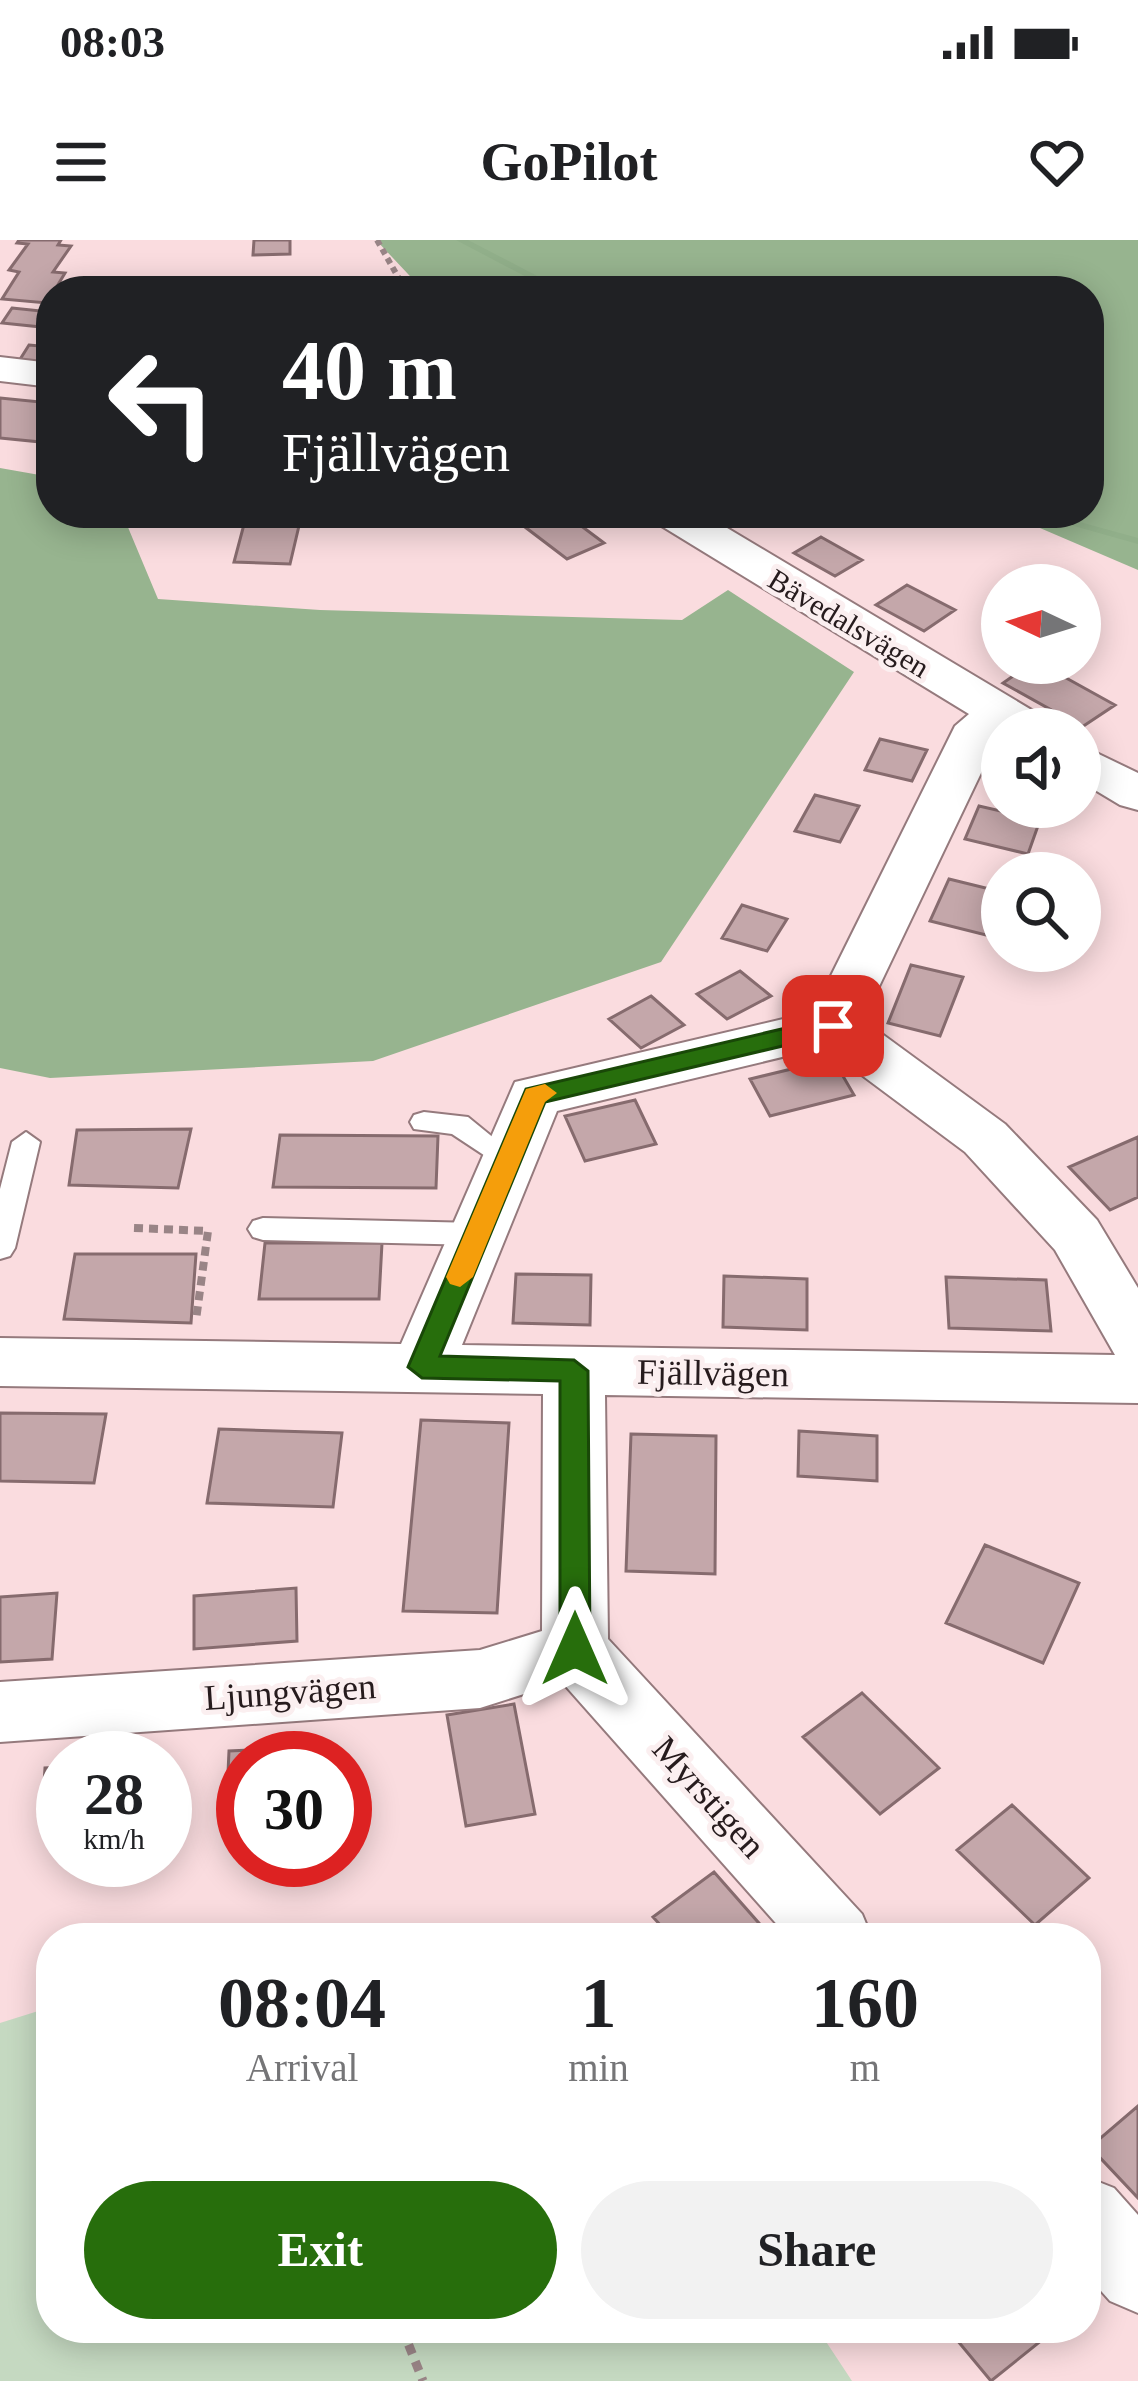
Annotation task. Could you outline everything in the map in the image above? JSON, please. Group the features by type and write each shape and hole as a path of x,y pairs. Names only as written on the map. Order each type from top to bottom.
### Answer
{"street":[{"path":"0,369 36,373"},
{"name":"Bävedalsvägen","path":"694,528 981,713"},
{"path":"422,1367 535,1096 833,1026 981,768"},
{"path":"1101,772 1138,794"},
{"path":"833,1026 985,1138 1076,1235 1138,1340"},
{"name":"Fjällvägen","path":"0,1362 1138,1379"},
{"path":"574,1371 575,1649"},
{"name":"Ljungvägen","path":"0,1712 480,1679 575,1649"},
{"name":"Myrstigen","path":"575,1649 822,1923"},
{"path":"1101,2232 1138,2273"}],"lane":[{"path":"424,1122 458,1124 508,1161"},
{"path":"0,1248 26,1142"},
{"path":"262,1229 477,1234"}],"path":[{"path":"377,240 397,276"},
{"path":"134,1228 208,1231 193,1340"},
{"path":"408,2343 423,2381"}],"green space":[{"path":"376,240 1138,240 1138,570 1040,528 1104,528 1104,276 410,276"},
{"path":"0,468 36,474 36,528 128,528 158,599 320,610 682,620 728,590 854,672 661,962 373,1061 50,1078 0,1068"},
{"path":"36,2012 36,2343 827,2343 852,2381 0,2381 0,2023"}],"building":[{"path":"61,240 58,245 71,246 53,272 63,276 36,276 36,302 2,299 19,272 9,270 28,244 17,243"},
{"path":"254,240 290,240 290,254 253,255"},
{"path":"12,308 36,310 36,326 2,323"},
{"path":"29,345 36,346 36,363 19,361"},
{"path":"0,398 36,402 36,442 0,438"},
{"path":"243,528 298,528 290,564 234,562"},
{"path":"526,528 584,528 604,543 567,559"},
{"path":"821,537 862,560 835,576 794,553"},
{"path":"907,585 955,610 924,631 876,605"},
{"path":"1005,684 1077,684 1115,705 1101,714 1101,708 1048,708"},
{"path":"880,739 927,750 912,781 865,770"},
{"path":"815,795 859,806 840,842 795,831"},
{"path":"979,806 981,828 1037,828 1029,852 965,839"},
{"path":"949,879 981,887 981,934 930,921"},
{"path":"742,905 787,919 767,951 722,938"},
{"path":"911,965 963,977 940,1036 888,1023"},
{"path":"740,971 771,996 727,1019 697,994"},
{"path":"651,996 684,1025 641,1048 609,1019"},
{"path":"833,1059 854,1095 770,1116 750,1079"},
{"path":"635,1100 656,1144 585,1161 565,1116"},
{"path":"191,1129 178,1188 69,1185 77,1130"},
{"path":"280,1135 438,1136 436,1188 273,1187"},
{"path":"1138,1137 1138,1197 1110,1210 1069,1167"},
{"path":"265,1243 382,1243 379,1299 259,1299"},
{"path":"75,1254 196,1254 191,1323 64,1319"},
{"path":"516,1274 591,1275 590,1325 513,1323"},
{"path":"724,1276 807,1279 807,1330 723,1327"},
{"path":"946,1277 1046,1280 1051,1331 949,1328"},
{"path":"0,1413 106,1414 94,1483 0,1481"},
{"path":"421,1420 509,1423 497,1613 403,1611"},
{"path":"219,1429 342,1433 333,1507 207,1503"},
{"path":"799,1431 877,1436 877,1481 798,1476"},
{"path":"631,1434 716,1436 715,1574 626,1571"},
{"path":"985,1545 1079,1583 1043,1663 946,1623"},
{"path":"296,1588 297,1641 194,1649 194,1596"},
{"path":"57,1593 52,1659 0,1662 0,1597"},
{"path":"862,1693 939,1768 880,1814 803,1737"},
{"path":"514,1704 535,1814 466,1826 447,1715"},
{"path":"1012,1805 1089,1878 1033,1923 957,1850"},
{"path":"714,1872 759,1923 658,1923 653,1917"},
{"path":"1138,2106 1138,2198 1101,2159 1101,2138"},
{"path":"959,2343 1038,2343 991,2381"}],"waterway":[{"path":"461,240 532,276"},
{"path":"1090,528 1138,541"}],"slow traffic":[{"path":"460,1277 535,1096 545,1093"}],"route":[{"path":"575,1649 574,1371 422,1367 535,1096 833,1026"}]}
